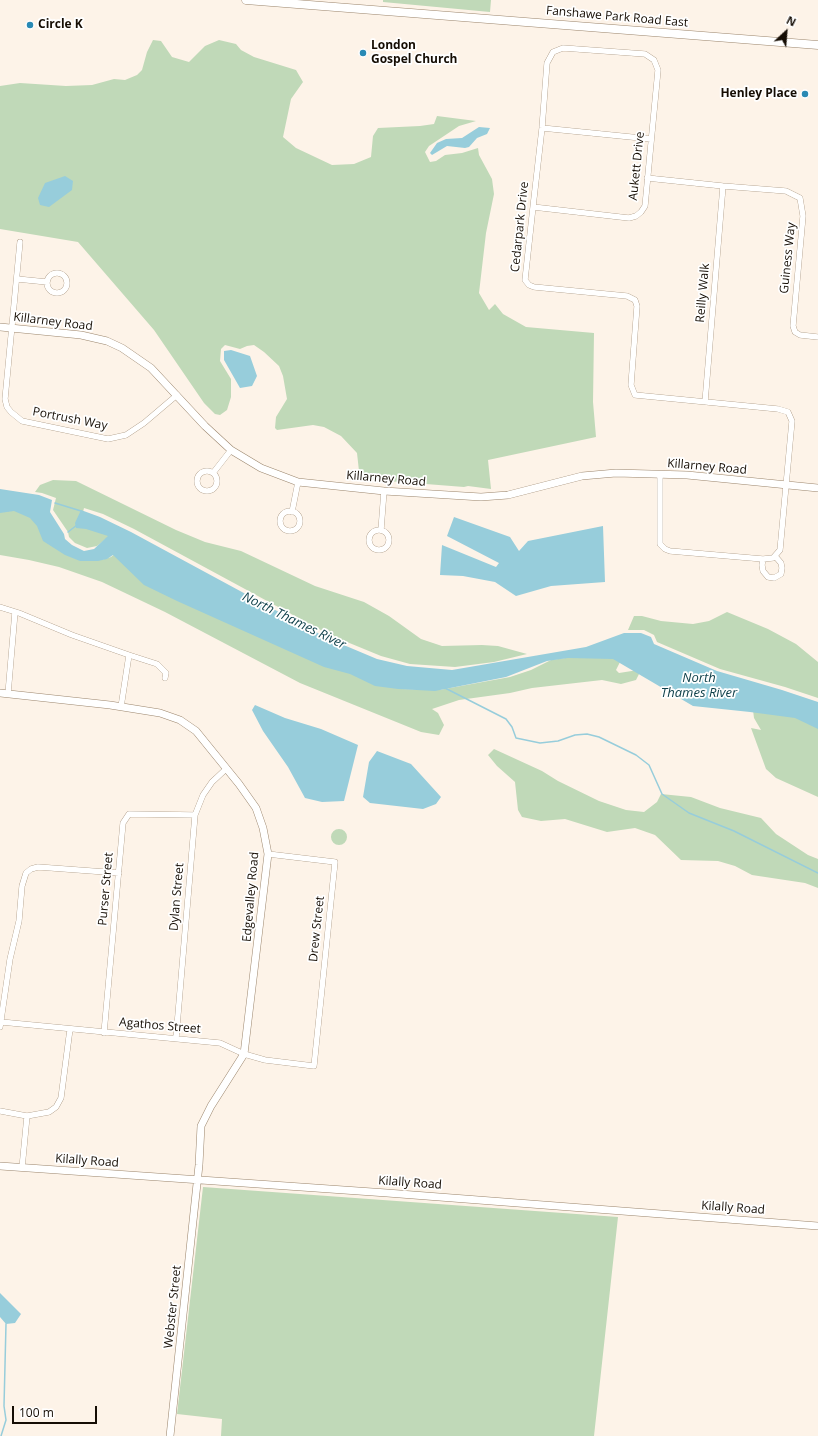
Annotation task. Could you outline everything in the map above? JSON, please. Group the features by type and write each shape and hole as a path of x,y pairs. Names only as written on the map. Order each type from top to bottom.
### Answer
{"main road":[{"name":"Fanshawe Park Road East","path":"246,0 818,45"}],"street":[{"name":"Aukett Drive","path":"533,207 629,218 636,216 645,206 658,70 654,60 645,54 563,48 553,52"},
{"name":"Cedarpark Drive","path":"553,52 547,63 542,128 525,280 529,285 534,287 627,296 635,300 637,306 631,385 635,395 778,409 788,412 792,421 785,484"},
{"path":"542,128 651,139"},
{"name":"Guiness Way","path":"647,178 786,191 800,198 804,216 793,326 795,332 800,335 818,337"},
{"name":"Reilly Walk","path":"705,402 723,186"},
{"name":"Portrush Way","path":"20,242 5,399 7,407 11,412 22,421 108,438 126,435 177,395"},
{"path":"17,279 47,282"},
{"name":"Killarney Road","path":"0,327 81,335 107,341 122,348 151,368 204,426 231,450 261,468 298,482 384,491 482,497 508,495 582,476 616,473 660,474 818,488"},
{"path":"213,473 231,450"},
{"path":"660,474 660,544 665,549 670,551 763,560 771,559 780,550 785,484"},
{"path":"292,512 298,482"},
{"path":"381,530 384,491"},
{"path":"763,560 762,568 765,574 771,578 776,577 781,574 782,568 781,563 775,556"},
{"path":"0,607 157,664 166,672 166,678"},
{"path":"8,694 15,612"},
{"path":"121,707 129,655"},
{"name":"Edgevalley Road","path":"0,693 121,707 160,713 180,720 196,731 256,808 268,854 244,1054 211,1106 201,1126 197,1180"},
{"name":"Dylan Street","path":"176,1038 195,815 203,795 212,782 226,769"},
{"name":"Purser Street","path":"104,1033 123,824 129,814 195,815"},
{"name":"Drew Street","path":"268,854 335,862 314,1066"},
{"path":"0,1024 10,959 19,921 22,886 26,873 30,869 38,867 119,873"},
{"name":"Agathos Street","path":"0,1024 220,1043 244,1054 265,1060 314,1066"},
{"path":"0,1111 27,1116 49,1112 56,1107 61,1098 70,1029"},
{"path":"22,1168 27,1116"},
{"name":"Kilally Road","path":"0,1166 387,1193 818,1226"},
{"name":"Webster Street","path":"170,1436 197,1180"}],"green space":[{"path":"383,0 491,0 490,12 383,2"},
{"path":"153,40 161,41 172,57 189,62 205,46 219,40 236,44 241,50 254,57 296,70 303,82 291,99 283,137 296,148 332,165 354,164 371,157 373,136 378,128 434,124 437,116 476,121 459,126 429,146 425,152 430,162 436,161 445,155 462,153 478,148 479,155 492,179 494,194 486,233 479,293 489,310 495,304 503,314 526,327 594,333 593,402 596,437 488,460 491,489 468,486 464,487 362,479 359,471 357,453 341,436 324,427 313,425 277,430 275,428 276,417 287,399 283,376 279,366 254,345 240,349 225,345 221,349 220,361 231,379 231,397 227,410 220,415 215,414 204,403 154,330 78,242 0,229 0,86 20,83 66,86 92,85 114,79 125,80 137,75 142,70 147,52"},
{"path":"53,480 76,481 176,530 205,542 241,551 315,586 364,602 389,616 421,639 442,646 498,646 527,654 494,662 455,667 410,664 381,656 330,635 134,529 103,514 84,508 83,512 112,534 97,546 87,548 75,543 69,537 68,532 53,510 56,498 35,492 40,485"},
{"path":"17,510 33,517 46,539 101,560 111,557 116,553 401,689 439,690 510,677 531,670 551,660 572,657 616,658 620,662 616,670 619,673 638,670 640,672 636,680 621,684 602,680 532,688 510,693 459,700 432,709 438,713 444,725 439,735 421,732 300,683 165,612 102,582 59,567 0,555 0,512"},
{"path":"727,612 768,629 796,644 818,662 818,698 720,669 657,642 654,635 644,630 628,630 634,616 642,616 661,621 693,624 709,621"},
{"path":"753,710 797,717 818,726 818,797 776,778 766,769 751,728 761,730 754,718"},
{"path":"494,749 542,771 558,781 599,801 626,810 644,812 657,802 661,794 691,797 720,808 761,818 776,834 808,855 818,859 818,888 805,883 752,875 735,866 718,861 681,860 655,835 635,828 607,832 565,819 541,821 522,817 518,810 515,782 497,766 488,755"},
{"path":"339,829 346,834 347,837 342,844 339,845 332,840 331,837 336,830"},
{"path":"203,1187 618,1217 594,1436 221,1436 222,1419 177,1414"}],"water":[{"path":"479,127 490,128 487,134 477,138 469,147 447,146 432,155 430,153 437,143 446,139 462,138"},
{"path":"65,176 73,181 72,190 49,207 40,205 38,198 45,183"},
{"path":"231,350 250,356 257,376 252,386 240,388 224,360 224,351"},
{"name":"North Thames River","path":"0,489 39,495 52,500 50,512 64,534 65,539 72,545 84,551 94,549 108,536 86,529 76,528 75,523 81,510 100,517 131,532 327,638 377,659 407,666 452,670 586,647 624,633 641,633 651,637 654,644 717,671 818,702 818,729 795,718 693,706 613,659 568,658 547,661 506,677 435,691 375,686 350,674 324,667 144,585 113,555 107,559 98,561 80,561 65,555 43,541 37,526 30,518 14,511 0,513"},
{"path":"454,517 510,537 519,551 528,541 603,526 605,582 551,586 516,596 495,582 463,576 440,575 442,545 496,567 499,563 447,536"},
{"path":"255,705 285,718 321,729 358,745 344,801 322,802 305,798 288,767 263,731 252,710"},
{"path":"377,751 411,764 441,797 436,804 423,809 370,803 363,797 369,762"},
{"path":"0,1293 21,1314 15,1323 6,1324 0,1317"}],"waterway":[{"name":"North Thames River","path":"55,503 81,511"},
{"path":"68,532 77,525"},
{"path":"445,688 506,719 512,727 516,738 540,743 558,741 575,735 587,734 599,737 636,755 649,765 662,794 689,813 734,831 818,873"},
{"path":"1,1436 6,1420 4,1406 6,1324"}],"place":[{"name":"Circle K","path":"30,25"},
{"name":"London Gospel Church","path":"363,53"},
{"name":"Henley Place","path":"805,94"}]}
